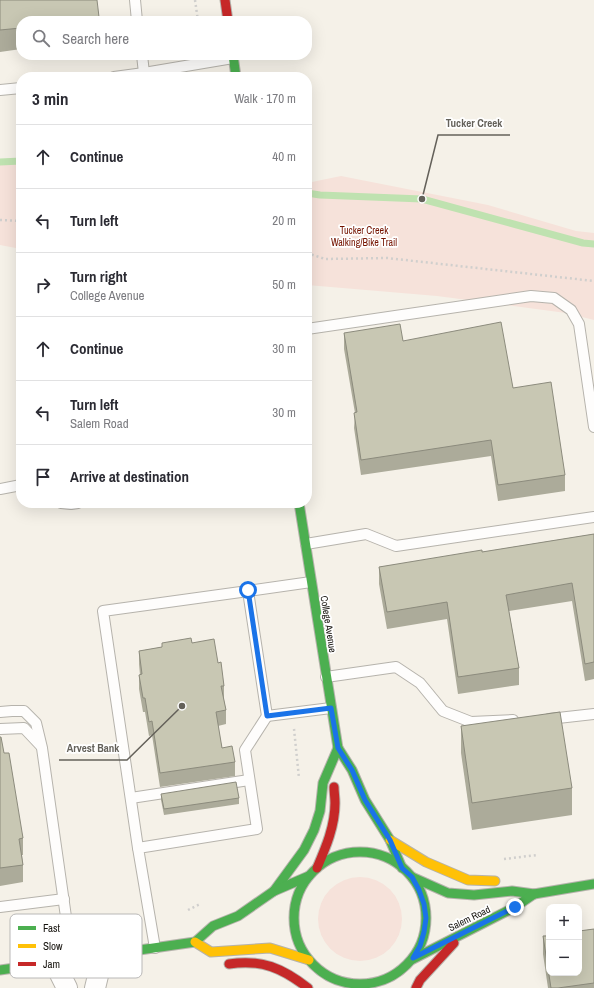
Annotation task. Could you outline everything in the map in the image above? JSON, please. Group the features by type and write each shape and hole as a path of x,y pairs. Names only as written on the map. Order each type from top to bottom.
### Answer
{"main road":[{"path":"225,0 227,16"},
{"path":"234,60 235,72"},
{"name":"College Avenue","path":"300,508 338,748 352,770 365,800 390,840 402,868"},
{"path":"274,891 304,850 314,830 320,811 323,783 338,748"},
{"path":"317,868 327,845 334,822 335,806 332,762"},
{"path":"390,840 426,862 446,871 468,880 502,881 512,891"},
{"path":"398,982 420,946 426,918 422,896 412,877 392,860 367,852 353,852 340,855 328,860 309,876 301,889 296,903 294,918 296,934 301,948 309,960 322,973 346,983 366,984 386,979 397,973 410,962"},
{"path":"142,950 195,942 213,926 238,916 274,891 309,876"},
{"name":"Salem Road","path":"412,877 448,893 474,895 512,891 534,894 594,884"},
{"name":"Salem Road","path":"410,962 462,933 515,907 534,894"},
{"path":"416,988 420,980 462,933"},
{"path":"195,942 214,958 251,962 276,968 294,977 308,988"},
{"path":"214,958 270,948 309,960"},
{"path":"0,970 10,969"},
{"path":"322,973 326,983"}],"street":[{"path":"66,978 67,988"},
{"path":"95,988 97,978"}],"lane":[{"path":"135,0 137,16"},
{"path":"143,60 144,72"},
{"path":"154,72 213,60"},
{"path":"0,90 16,88"},
{"path":"312,328 531,296 554,298 571,310 579,324 594,427"},
{"path":"0,489 16,486"},
{"path":"306,544 366,534 396,546 594,517"},
{"path":"155,948 138,848 103,611 311,582"},
{"path":"138,848 257,829 245,750 267,716 248,590"},
{"path":"326,677 396,667 420,683 442,711 471,722 522,720"},
{"path":"267,716 331,708"},
{"path":"0,712 24,711 36,723 42,748 64,899 64,914"},
{"path":"537,719 594,714"},
{"path":"0,729 24,728 42,748"},
{"path":"131,798 249,780"},
{"path":"0,907 64,899"}],"path":[{"path":"195,0 197,16"},
{"path":"0,220 16,221"},
{"path":"312,255 325,259 388,258 594,281"},
{"path":"502,859 537,855"}],"green space":[{"path":"16,161 16,248 0,245 0,162"},
{"name":"Tucker Creek Walking/Bike Trail","path":"341,176 488,205 576,231 594,233 594,320 566,313 437,296 312,285 312,182"},
{"path":"360,877 376,880 390,889 399,903 402,919 399,935 390,949 376,958 360,961 344,958 330,949 321,935 318,919 321,903 330,889 344,880"}],"building":[{"path":"0,0 97,0 99,16 16,16 16,28 0,30"},
{"path":"501,322 513,388 551,382 565,475 498,485 491,440 361,460 354,413 357,412 344,333 400,324 403,341"},
{"path":"594,534 594,662 585,664 572,583 506,595 519,668 458,677 447,602 387,612 379,567"},
{"path":"191,638 192,643 214,639 218,663 221,662 224,686 221,686 226,710 216,712 222,748 232,746 235,762 160,773 152,721 149,722 139,675 142,674 139,651 162,647 162,643"},
{"path":"560,712 572,788 472,803 461,726"},
{"path":"0,737 4,753 9,753 23,838 19,839 23,865 0,868"},
{"path":"236,782 239,798 164,809 161,794"},
{"path":"594,929 594,983 551,988 549,976 582,976 582,931"},
{"path":"543,936 546,936 546,956"}],"waterway":[{"path":"0,162 16,161"},
{"path":"312,194 422,199 583,243 594,244"}],"traffic: fast":[{"path":"234,60 235,72"},
{"path":"300,508 338,748 352,770 365,800 390,840 402,868"},
{"path":"274,891 304,850 314,830 320,811 323,783 338,748"},
{"path":"366,852 385,857 397,863 407,871 415,881 421,893 425,905 426,918 425,931 421,943 415,955 407,965 397,973 385,979 373,983 354,984 335,979 323,973 313,965 305,955 299,943 295,931 294,912 299,893 305,881 313,871 323,863 335,857 347,853 366,852"},
{"path":"142,950 195,942 213,926 238,916 274,891 309,876"},
{"path":"412,877 448,893 474,895 512,891 534,894 594,884"},
{"path":"413,959 515,907 534,894"},
{"path":"0,970 10,969"}],"traffic: slow":[{"path":"390,840 426,862 468,880 495,881"},
{"path":"195,942 211,952 270,948 309,960"}],"traffic: jam":[{"path":"225,0 227,16"},
{"path":"317,868 332,828 335,812 334,787"},
{"path":"416,988 420,980 454,943"},
{"path":"229,964 262,964 280,970 308,988"}],"place":[{"name":"Tucker Creek","path":"422,199"},
{"name":"Arvest Bank","path":"182,706"}],"route":[{"path":"248,590 267,716 331,708 338,748 352,770 365,800 390,840 402,868 412,877 424,904 426,918 424,932 420,946 413,958 515,907"}]}
